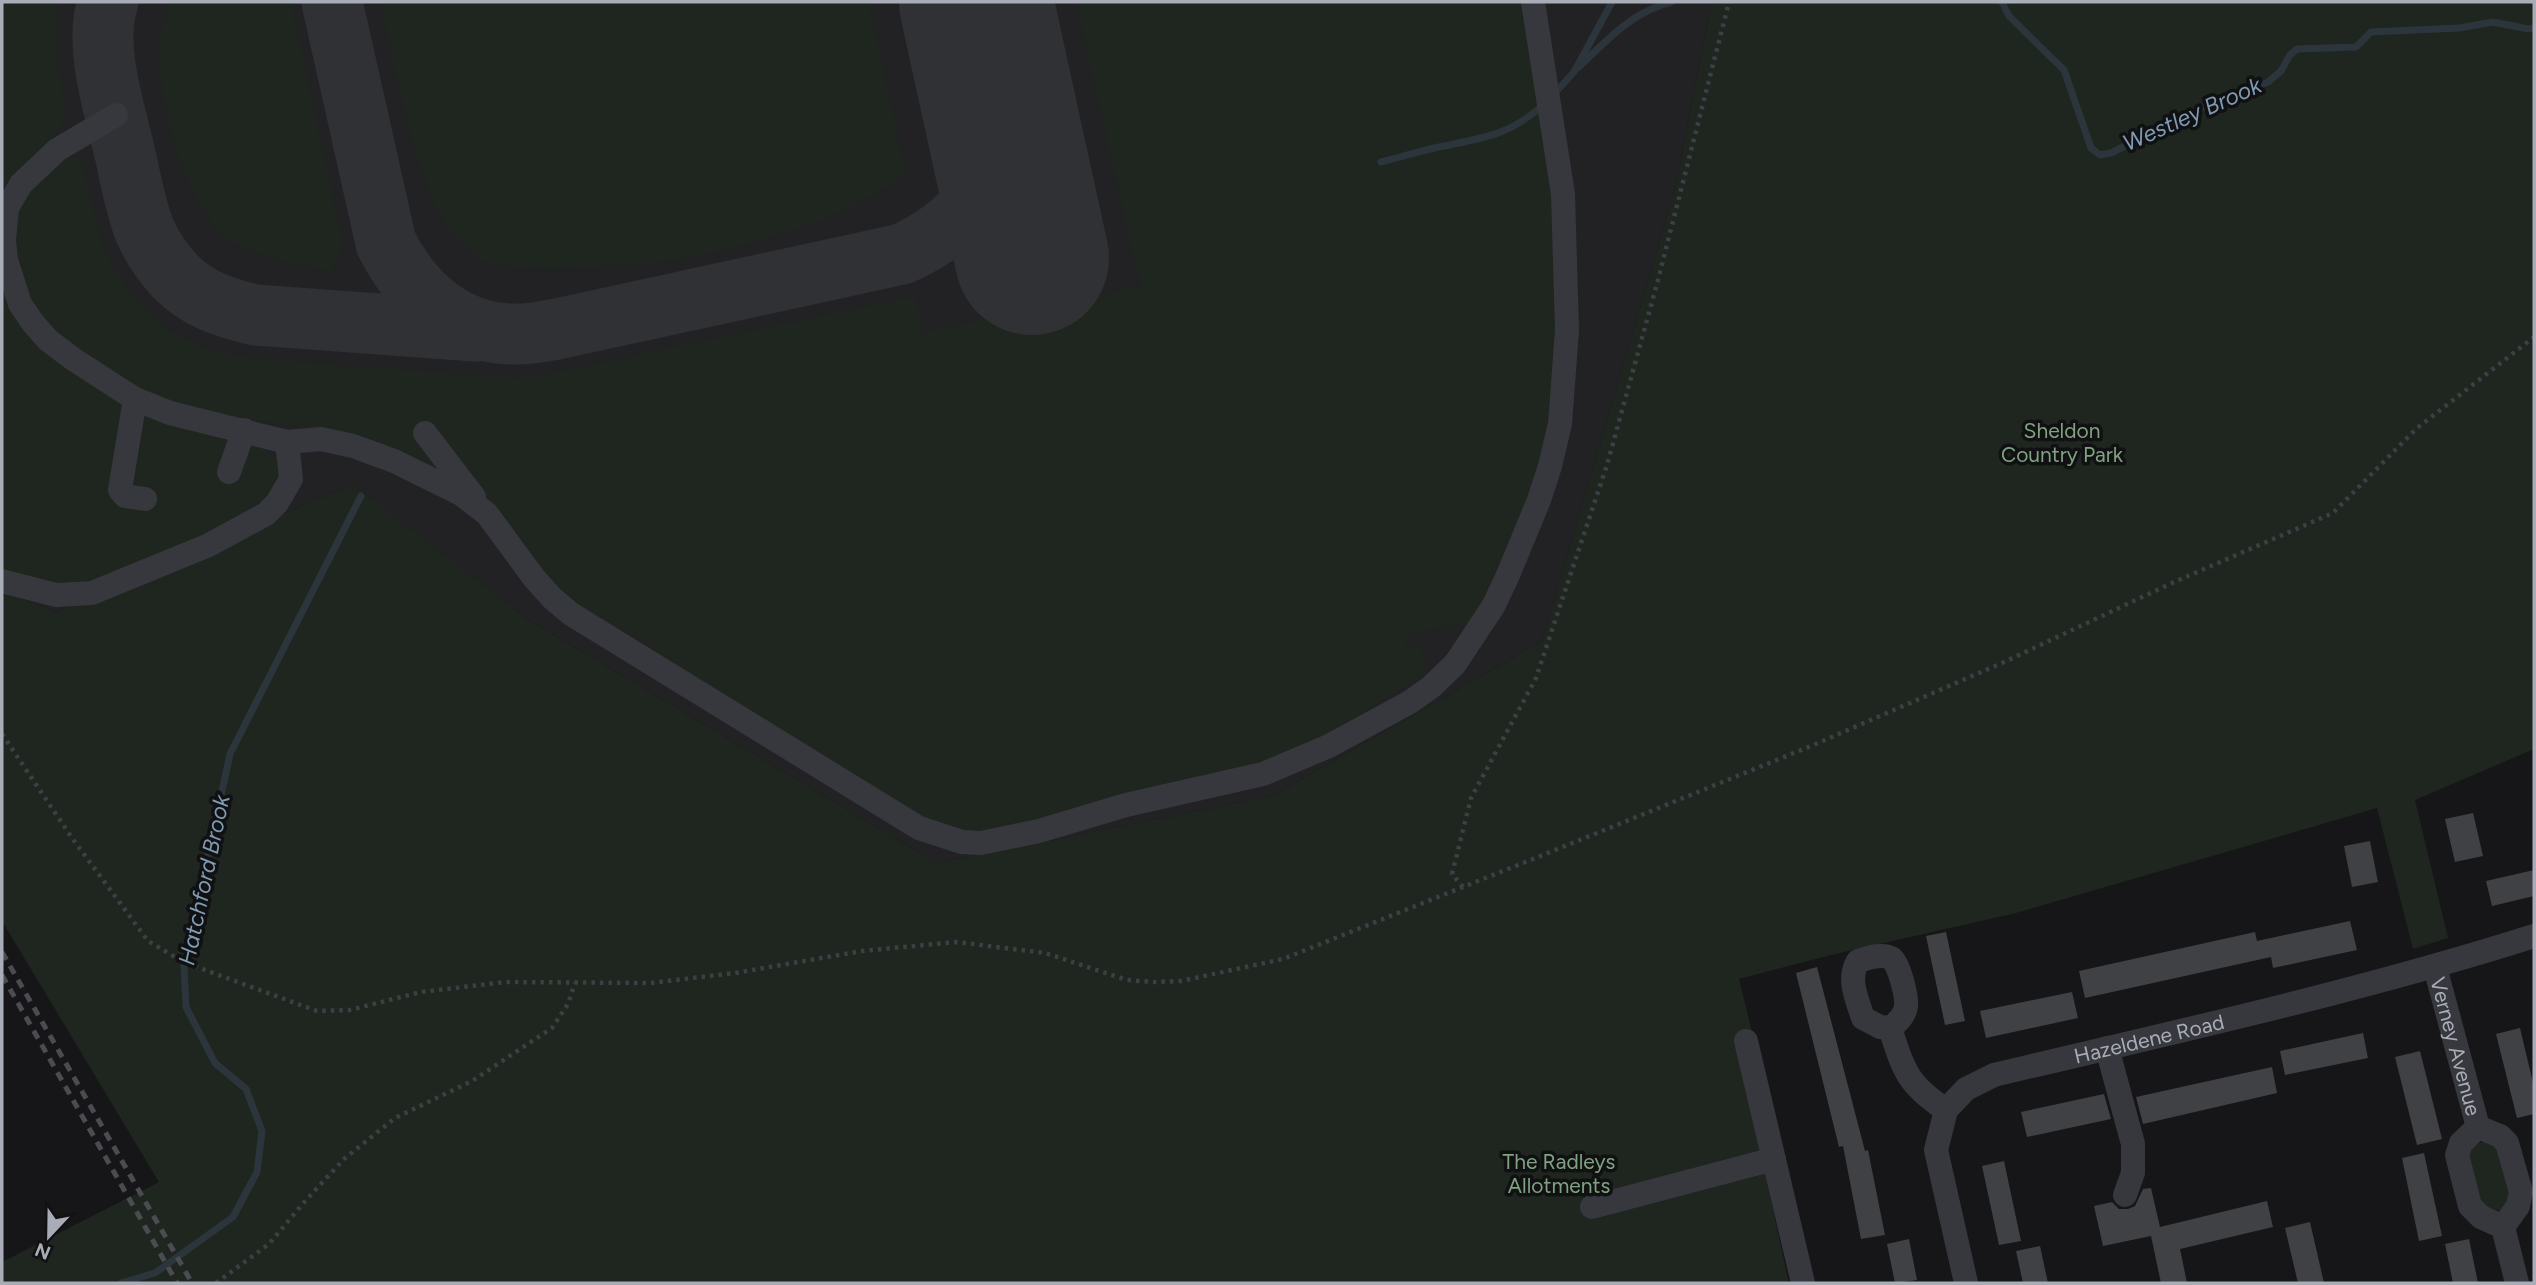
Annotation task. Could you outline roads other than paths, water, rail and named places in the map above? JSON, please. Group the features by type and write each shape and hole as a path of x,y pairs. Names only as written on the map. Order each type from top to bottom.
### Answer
{"street":[{"path":"425,433 534,578 571,614 919,828 962,842 981,843 1283,767 1410,702 1438,681 1467,648 1494,605 1550,466 1560,424 1564,386 1567,278 1563,194 1533,2"},
{"path":"116,115 57,150 20,184 7,208 4,240 12,283 20,304 48,340 135,399 170,412 287,442 321,439 354,446 461,494 487,514"},
{"path":"135,399 120,490 125,496 145,499"},
{"path":"229,471 244,430"},
{"path":"2,581 56,595 92,593 209,545 266,513 277,503 291,480 287,442"},
{"name":"Hazeldene Road","path":"1945,1110 1966,1089 1994,1075 2275,1009 2435,967 2534,936"},
{"name":"Verney Avenue","path":"2435,967 2478,1127"},
{"path":"1890,1028 1905,1072 1925,1096 1945,1110 1936,1150 1966,1283"},
{"path":"1746,1041 1803,1283"},
{"path":"2107,1048 2133,1144 2133,1174 2125,1195"},
{"name":"Verney Avenue","path":"2478,1127 2500,1136 2507,1143 2521,1192 2518,1206 2503,1227 2481,1217 2470,1206 2457,1155 2461,1143 2478,1127"},
{"path":"1592,1207 1774,1159"},
{"path":"2503,1227 2517,1283"}],"waterway":[{"name":"Hatchford Brook","path":"1554,94 1574,72 1612,2"},
{"name":"Westley Brook","path":"1579,67 1632,20 1671,2"},
{"name":"Westley Brook","path":"2002,2 2009,16 2064,70 2091,148 2100,155 2111,153 2195,111 2268,82 2281,71 2290,55 2297,49 2356,47 2371,32 2459,28 2493,22 2534,28"},
{"name":"Hatchford Brook","path":"1381,162 1506,130 1543,105"},
{"name":"Hatchford Brook","path":"121,1283 155,1273 233,1217 257,1172 262,1131 246,1089 215,1063 186,1007 184,966 230,754 361,496"}],"railway":[{"path":"2,952 192,1283"},
{"path":"2,975 177,1283"}],"park label":[{"name":"Sheldon Country Park","path":"2062,442"},
{"name":"The Radleys Allotments","path":"1559,1173"}]}
